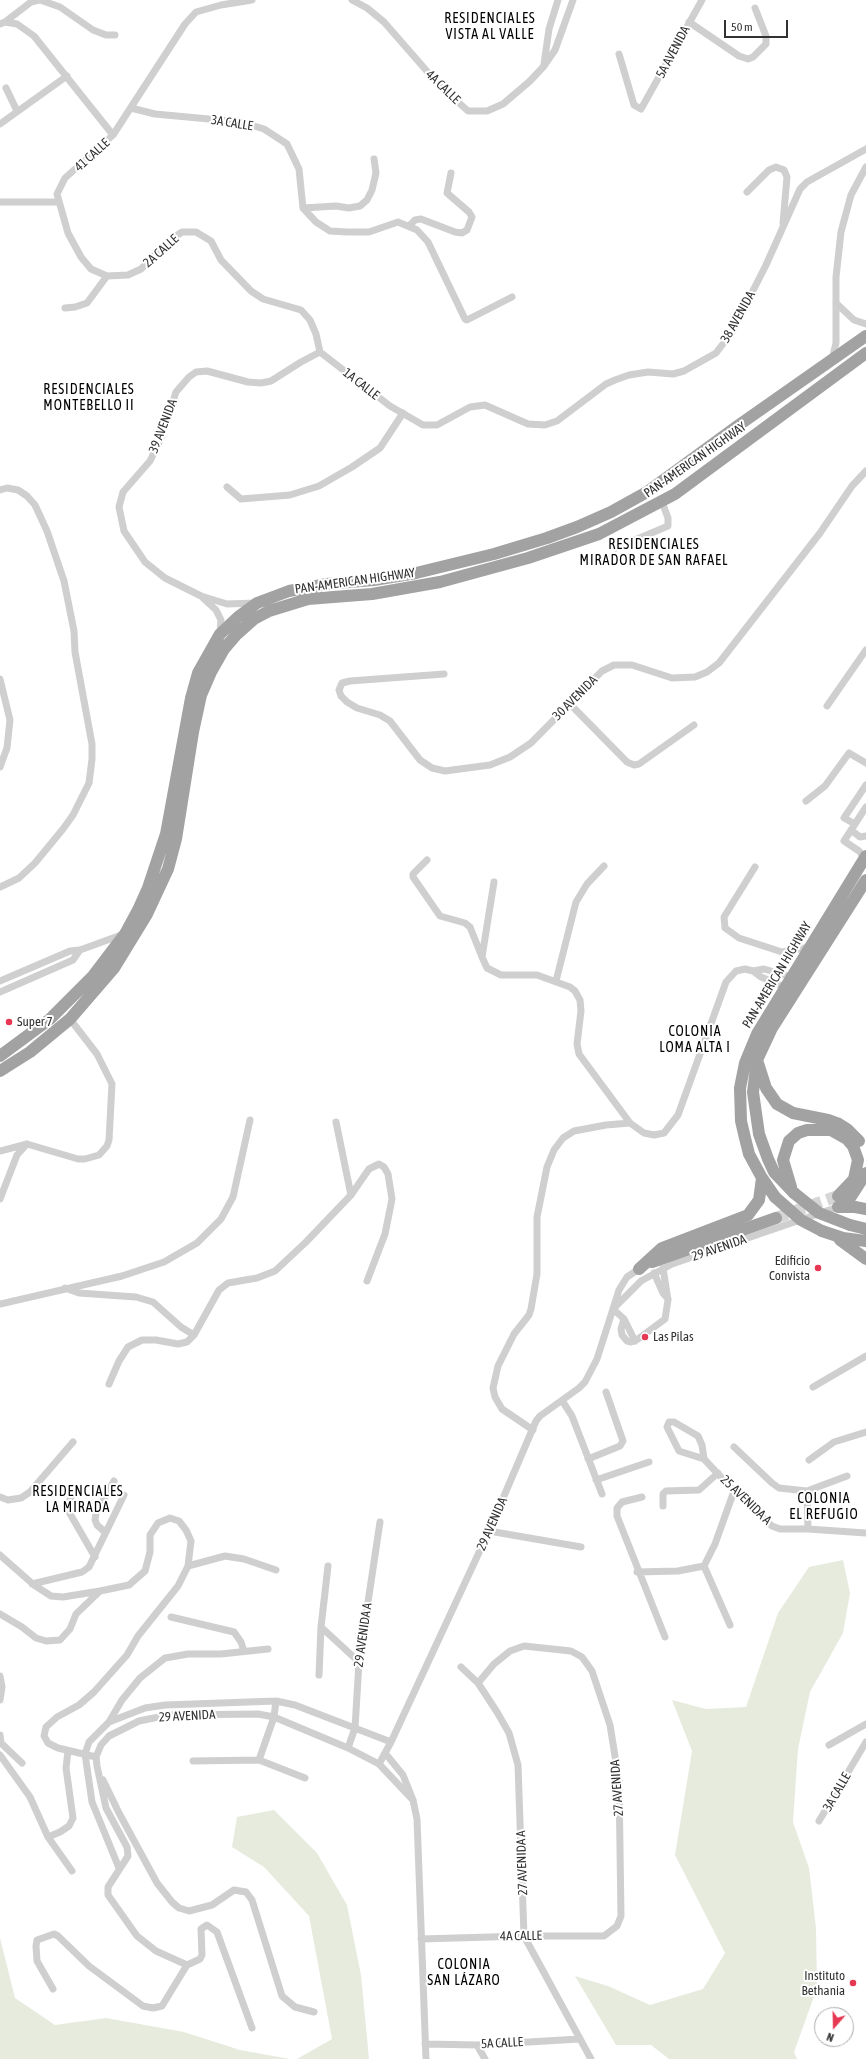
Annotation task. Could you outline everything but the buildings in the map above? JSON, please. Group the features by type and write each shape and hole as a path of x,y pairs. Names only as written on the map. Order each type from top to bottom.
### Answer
{"highway":[{"name":"PAN-AMERICAN HIGHWAY","path":"0,1056 50,1018 92,976 124,934 148,888 166,834 191,698 198,673 220,634 238,617 257,603 289,592 320,586 374,580 416,573 547,538 611,512 647,492 776,398 866,336"},
{"name":"PAN-AMERICAN HIGHWAY","path":"0,1071 30,1052 70,1019 114,968 147,914 168,869 176,839 193,732 202,695 211,672 224,649 236,635 254,619 270,611 308,599 372,594 421,586 528,558 598,534 662,502 683,488 866,353"},
{"path":"750,439 744,437 743,430 772,409 776,398"},
{"path":"683,488 693,476 724,451 725,444 718,440"},
{"name":"PAN-AMERICAN HIGHWAY","path":"865,858 788,982 752,1044 745,1063 740,1088 741,1121 749,1154 762,1178 775,1197 801,1220 830,1234 866,1241"},
{"name":"PAN-AMERICAN HIGHWAY","path":"866,880 772,1028 757,1060 754,1096 759,1134 774,1172 793,1193 819,1213 850,1225 866,1229"},
{"path":"70,1019 67,1014 68,1008 84,990 92,976"},
{"path":"757,1060 766,1088 777,1104 793,1113 828,1120 839,1124 847,1129 860,1142 865,1160 864,1177 850,1198 838,1202"},
{"path":"793,1193 783,1166 786,1147 798,1133 807,1130 822,1129 835,1132 847,1139 856,1153 858,1167 854,1179 838,1202"},
{"path":"639,1269 662,1248 748,1215 759,1200 762,1178"},
{"path":"838,1202 866,1210"},
{"path":"639,1269 671,1254 776,1218"},
{"path":"830,1234 866,1259"}],"street":[{"path":"2,23 31,2 40,0 60,7 93,30 106,35 115,35"},
{"path":"131,108 185,24 196,12 221,5 252,0"},
{"name":"4A CALLE","path":"352,0 367,8 384,22 439,85 468,111 487,111 503,104 530,81 544,66 555,50 573,0"},
{"path":"544,66 549,29 558,0"},
{"name":"5A AVENIDA","path":"619,54 634,105 641,109 645,105 702,0"},
{"path":"689,22 740,56 748,59 753,58 766,44 766,36 755,8"},
{"path":"2,23 17,24 34,36 113,135"},
{"path":"0,124 67,76"},
{"path":"6,88 17,111"},
{"name":"41 CALLE","path":"59,202 57,194 65,178 113,135 131,108"},
{"name":"3A CALLE","path":"131,108 155,114 241,122 264,129 287,144 300,169 303,208"},
{"name":"38 AVENIDA","path":"402,413 423,425 437,425 470,408 485,405 528,424 545,425 557,421 606,384 629,375 648,372 673,374 684,371 716,353 725,344 764,271 796,195 807,182 866,149"},
{"path":"303,208 336,206 349,208 360,206 367,200 372,190 376,173 374,158"},
{"path":"747,192 769,170 776,167 784,170 787,176 783,213 784,225"},
{"path":"832,360 836,343 836,277 841,232 851,195 866,167"},
{"path":"409,226 415,220 421,219 455,232 467,230 472,217 469,212 447,193 451,173"},
{"path":"0,202 59,202"},
{"name":"2A CALLE","path":"59,202 68,233 81,257 91,269 107,276 128,275 141,269 170,240 182,232 196,232 211,241 221,260 251,291 262,299 301,310 310,320 316,334 320,352"},
{"path":"303,208 316,222 330,231 369,232 398,222 417,230 428,242 465,319 467,320 512,297"},
{"path":"66,308 75,307 86,302 107,276"},
{"path":"837,304 854,320 866,324"},
{"name":"1A CALLE","path":"320,352 390,406 402,413"},
{"name":"39 AVENIDA","path":"257,603 227,604 201,596 165,578 145,562 124,531 119,507 123,492 150,461 161,438 176,392 189,377 196,372 207,371 248,382 261,383 271,381 320,352"},
{"path":"227,487 241,498 290,495 319,486 352,467 380,448 402,413"},
{"name":"30 AVENIDA","path":"444,674 350,681 342,683 339,690 341,696 347,702 357,708 380,715 390,720 420,760 432,768 445,771 490,765 510,757 531,743 602,671 614,665 632,665 672,678 694,677 707,672 719,663 820,533 852,486 866,471"},
{"path":"0,490 7,488 18,490 27,496 35,505 47,531 64,581 74,631 76,660 92,744 89,783 73,815 35,864 19,878 0,888"},
{"path":"616,548 668,526 668,518 662,502"},
{"name":"39 AVENIDA","path":"201,596 216,610 221,620 220,634"},
{"path":"827,706 866,650"},
{"path":"0,679 10,720 7,748 0,767"},
{"path":"570,704 627,762 634,765 639,764 694,725"},
{"path":"806,801 826,786 849,753 866,763"},
{"path":"866,785 844,818 860,837 866,837"},
{"path":"865,858 859,851 844,841 866,807"},
{"path":"426,860 413,874 413,877 440,916 464,923 470,927 487,968 493,973 501,975 537,976 556,981 570,987 580,1000 581,1011 577,1044 579,1054 630,1124 644,1133 654,1135 664,1133 678,1115 726,982 736,971 745,969 764,969 788,982"},
{"path":"556,981 576,902 587,884 604,866"},
{"path":"755,868 724,917 725,928 739,938 782,952 810,947"},
{"path":"482,957 494,882"},
{"path":"8,988 2,981 70,951 80,950 124,934"},
{"path":"0,992 73,960 80,950"},
{"path":"753,970 761,977 788,982"},
{"path":"0,1151 27,1144 85,1159 99,1155 104,1151 109,1140 112,1084 97,1054 70,1019"},
{"path":"0,1304 122,1276 164,1262 197,1243 221,1219 233,1197 250,1120"},
{"path":"336,1122 351,1195"},
{"path":"533,1430 502,1409 495,1398 493,1388 498,1366 514,1334 531,1309 537,1274 538,1217 547,1166 554,1150 563,1138 574,1131 606,1125 630,1124"},
{"path":"0,1199 17,1155 27,1144"},
{"path":"109,1384 119,1361 128,1347 142,1340 156,1340 178,1344 188,1342 194,1335 219,1290 228,1283 257,1278 275,1271 306,1242 351,1195 369,1169 379,1164 384,1167 388,1174 392,1199 385,1234 367,1281"},
{"name":"29 AVENIDA","path":"613,1309 632,1288 663,1268 838,1202"},
{"path":"613,1309 624,1319 621,1329 622,1335 627,1341 635,1340 665,1319 668,1300 663,1268"},
{"name":"29 AVENIDA","path":"379,1764 391,1742 489,1531 540,1416 580,1388 590,1372 622,1283 627,1277 639,1269"},
{"path":"654,1273 663,1293 668,1300"},
{"path":"65,1288 79,1293 136,1297 153,1302 181,1327 194,1335"},
{"path":"813,1387 866,1356"},
{"path":"588,1459 620,1446 623,1441 606,1392"},
{"path":"562,1402 572,1416 602,1494"},
{"path":"674,1422 698,1436 702,1445 704,1459 680,1451 667,1424 674,1422"},
{"path":"809,1460 834,1442 866,1432"},
{"path":"0,1497 8,1500 22,1498 30,1492 73,1442"},
{"path":"734,1447 779,1488 807,1491 847,1476"},
{"name":"25 AVENIDA A","path":"704,1459 734,1491 772,1526 780,1529 808,1529 866,1533"},
{"path":"596,1480 649,1462"},
{"path":"663,1506 663,1494 666,1491 699,1490 718,1473"},
{"path":"105,1532 97,1525 95,1520 96,1513 114,1481"},
{"path":"704,1566 715,1544 734,1491"},
{"path":"807,1491 808,1529"},
{"path":"73,1494 68,1502 69,1512 94,1557"},
{"path":"32,1584 82,1572 89,1567 124,1495"},
{"path":"642,1497 622,1502 617,1512 638,1572 665,1637"},
{"path":"0,1554 32,1584 51,1596 63,1597 100,1592 129,1584 144,1571 150,1552 150,1535 158,1523 170,1518 179,1521 186,1530 191,1541 188,1566 174,1592 138,1636 127,1655 105,1680 79,1705 57,1717 46,1727 44,1736 48,1743 68,1751 96,1757 106,1808 127,1847 126,1860 119,1868 108,1887 108,1895 137,1936 156,1951 187,1964"},
{"name":"29 AVENIDA A","path":"348,1748 355,1728 359,1662 380,1522"},
{"path":"489,1531 581,1547"},
{"path":"188,1566 226,1556 244,1559 276,1570"},
{"path":"320,1675 322,1627 328,1566"},
{"path":"638,1572 678,1571 704,1566"},
{"path":"704,1566 730,1625"},
{"path":"0,1614 22,1626 36,1638 46,1641 60,1640 70,1629 76,1614 100,1592"},
{"path":"171,1617 234,1632 241,1642 244,1651"},
{"path":"322,1627 359,1662"},
{"name":"27 AVENIDA","path":"478,1683 494,1664 510,1651 524,1646 571,1651 582,1657 592,1671 610,1725 619,1781 621,1916 617,1926"},
{"path":"119,1868 92,1802 85,1754 88,1742 109,1722 122,1700 140,1678 165,1658 188,1654 268,1649"},
{"name":"27 AVENIDA A","path":"461,1667 478,1683 497,1712 509,1733 518,1766 524,1936 592,2059"},
{"path":"0,1676 2,1687 0,1700"},
{"path":"109,1722 145,1708 165,1705 276,1701 295,1705 391,1742"},
{"path":"259,1760 274,1716 276,1701"},
{"name":"29 AVENIDA","path":"96,1757 101,1746 109,1736 139,1721 169,1715 258,1714 274,1716 348,1748 379,1764 413,1800"},
{"path":"829,1745 866,1724"},
{"path":"0,1736 1,1743 22,1763"},
{"name":"3A CALLE","path":"819,1821 866,1742"},
{"path":"48,1837 69,1826 73,1818 66,1768 68,1751"},
{"path":"385,1753 403,1775 413,1800 418,1836 426,2059"},
{"path":"0,1756 30,1797 48,1837 72,1871"},
{"path":"193,1761 259,1760 305,1778"},
{"path":"97,1766 122,1820 158,1883 172,1902 179,1908 189,1911 212,1905 234,1890 246,1892 252,1900 282,1996 287,2002 295,2007 314,2012"},
{"path":"53,1989 37,1961 36,1946 37,1940 54,1934 89,1966 143,2006 153,2008 162,2006 187,1964 200,1959 202,1955 201,1929 207,1926 212,1927 217,1932 252,2028"},
{"name":"4A CALLE","path":"421,1939 524,1936 604,1936 617,1926"},
{"name":"5A CALLE","path":"425,2044 477,2045 580,2039"},
{"path":"477,2045 485,2059"}],"shaded area":[{"path":"843,1560 850,1593 843,1633 810,1692 798,1749 793,1822 809,1868 816,1928 817,1988 794,2052 797,2059 669,2059 651,2045 616,2045 575,1976 608,1986 650,2005 703,1989 725,1953 675,1855 692,1751 672,1700 706,1709 746,1707 778,1613 809,1567"},
{"path":"274,1810 317,1853 347,1905 361,1975 369,2059 297,2059 332,2039 309,1916 264,1867 232,1847 237,1817"},
{"path":"0,1938 15,1998 55,2025 106,2018 184,2032 240,2050 290,2059 0,2059"}],"tunnel":[{"path":"776,1218 838,1196"}],"place":[{"name":"Super 7","path":"9,1022"},
{"name":"Edificio Convista","path":"818,1268"},
{"name":"Las Pilas","path":"645,1337"},
{"name":"Instituto Bethania","path":"853,1983"}],"district":[{"name":"RESIDENCIALES VISTA AL VALLE","path":"490,28"},
{"name":"RESIDENCIALES MONTEBELLO II","path":"89,398"},
{"name":"RESIDENCIALES MIRADOR DE SAN RAFAEL","path":"654,554"},
{"name":"COLONIA LOMA ALTA I","path":"695,1040"},
{"name":"RESIDENCIALES LA MIRADA","path":"78,1500"},
{"name":"COLONIA EL REFUGIO","path":"824,1508"},
{"name":"COLONIA SAN LÁZARO","path":"464,1974"}]}
